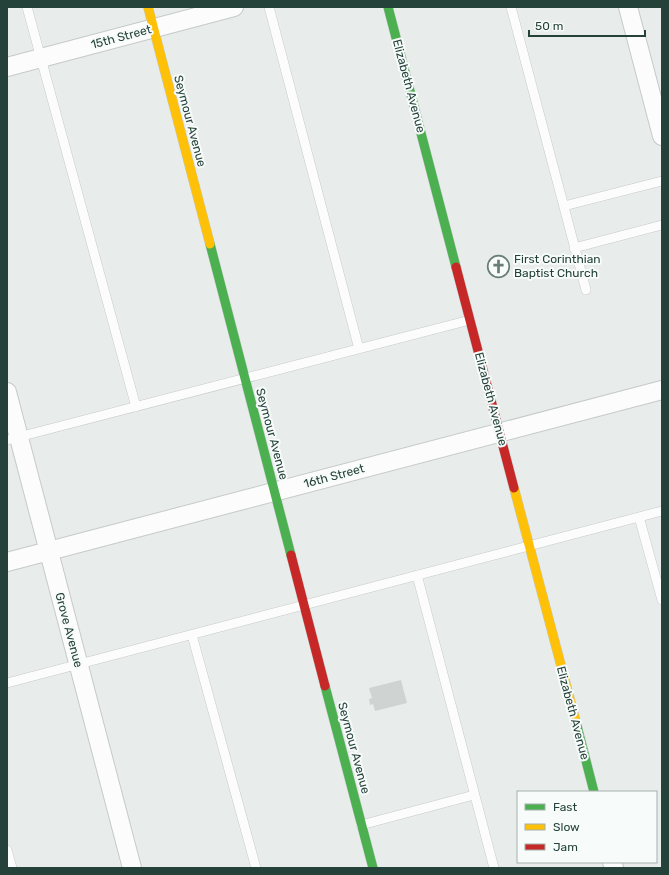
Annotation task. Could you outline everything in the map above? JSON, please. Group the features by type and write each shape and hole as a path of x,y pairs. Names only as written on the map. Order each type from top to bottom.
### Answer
{"street":[{"name":"Seymour Avenue","path":"148,7 373,868"},
{"name":"15th Street","path":"7,66 234,7"},
{"name":"Elizabeth Avenue","path":"388,7 594,791"},
{"path":"628,7 662,136"},
{"name":"16th Street","path":"7,562 662,390"},
{"name":"Grove Avenue","path":"7,392 13,439 48,551 132,868"}],"lane":[{"path":"27,7 136,407"},
{"path":"269,7 360,349"},
{"path":"512,7 586,290"},
{"path":"564,206 662,181"},
{"path":"574,248 662,225"},
{"path":"13,439 470,320"},
{"path":"7,683 662,511"},
{"path":"639,517 662,600"},
{"path":"417,575 494,868"},
{"path":"192,634 256,868"},
{"path":"361,825 474,795"},
{"path":"7,850 12,868"}],"building":[{"path":"401,680 407,703 375,711 373,704 370,705 369,699 372,698 369,688"}],"traffic: fast":[{"path":"388,7 456,267"},
{"path":"210,244 291,555"},
{"path":"325,686 373,868"},
{"path":"576,722 594,791"}],"traffic: slow":[{"path":"148,7 210,244"},
{"path":"514,488 576,722"}],"traffic: jam":[{"path":"456,267 514,488"},
{"path":"291,555 325,686"}],"place":[{"name":"First Corinthian Baptist Church","path":"498,266"}]}
